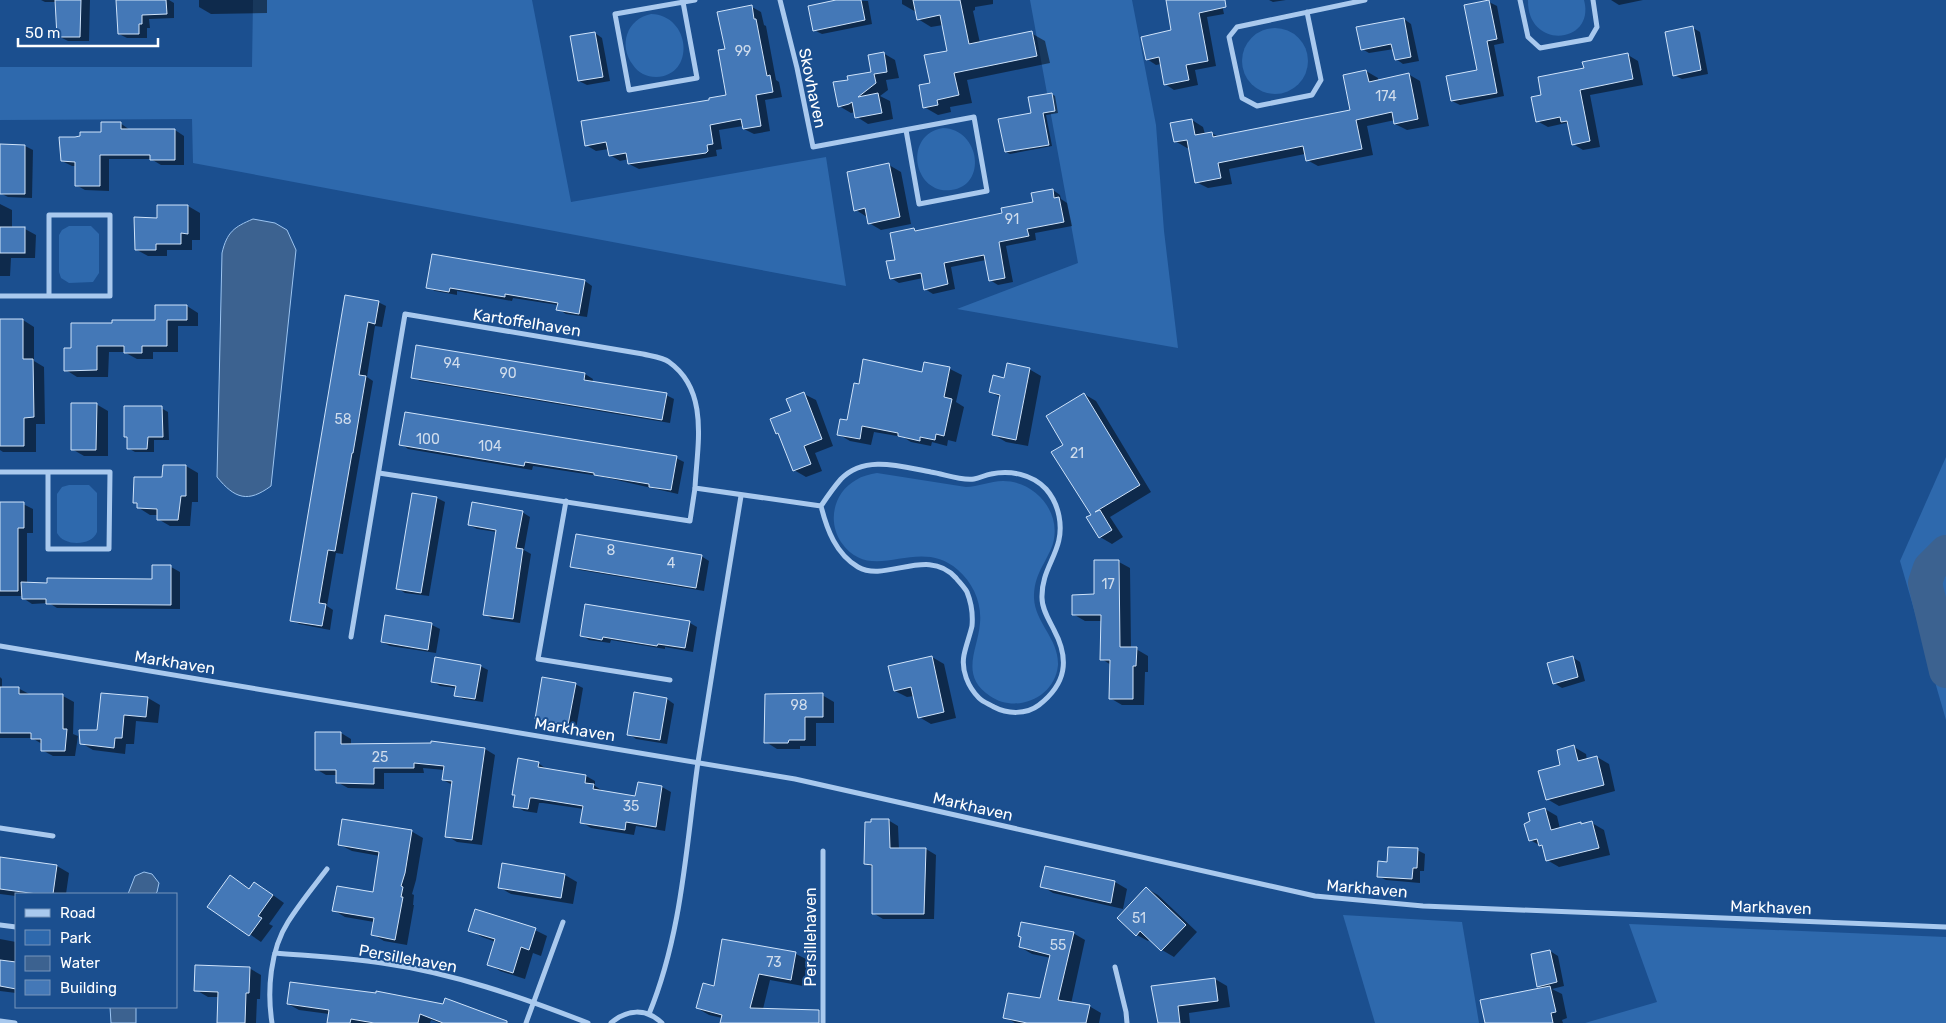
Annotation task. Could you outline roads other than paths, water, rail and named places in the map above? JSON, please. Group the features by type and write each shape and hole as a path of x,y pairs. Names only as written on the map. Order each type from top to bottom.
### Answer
{"street":[{"path":"683,2 696,78 629,90 615,14 694,0"},
{"name":"Skovhaven","path":"780,0 797,68 813,147 974,117 987,191 919,204 906,130"},
{"path":"1307,12 1321,80 1312,94 1257,106 1242,98 1229,38 1237,27 1307,12 1365,0"},
{"path":"1520,0 1528,37 1540,48 1590,39 1598,27 1593,0"},
{"path":"0,296 49,296 110,296 110,215 49,215 49,296"},
{"name":"Kartoffelhaven","path":"351,637 405,314 644,354 668,361 684,375 692,390 699,415 695,488 690,521 379,473"},
{"path":"881,464 972,479 991,474 1011,472 1030,478 1045,488 1054,500 1062,528 1060,541 1045,575 1042,599 1047,618 1064,652 1063,670 1059,684 1048,698 1035,708 1015,713 998,709 980,698 966,678 964,658 972,625 971,606 966,590 952,574 939,566 919,564 879,572 860,568 842,554 827,529 821,506 843,477 859,467 881,464"},
{"path":"0,472 48,472 110,472 109,549 48,549 48,472"},
{"path":"695,488 740,496 821,506"},
{"path":"648,1014 659,989 677,922 698,762 740,496"},
{"path":"566,502 538,660 670,680"},
{"name":"Markhaven","path":"0,646 795,779 1314,896 1423,906 1946,927"},
{"path":"0,828 53,836"},
{"name":"Persillehaven","path":"823,850 823,1023"},
{"path":"272,1023 270,1007 275,953 287,923 327,869"},
{"path":"526,1023 563,922"},
{"path":"0,926 15,927"},
{"name":"Persillehaven","path":"275,953 383,963 473,983 534,1002 588,1023"},
{"path":"1115,966 1127,1023"},
{"path":"611,1023 624,1014 640,1012 648,1014 662,1023"},
{"path":"0,1021 15,1023"}],"water":[{"path":"253,219 275,223 287,230 296,250 271,486 255,495 242,496 230,490 217,477 222,253 226,240 232,231"},
{"path":"144,872 152,874 159,883 157,892 128,893 135,876"},
{"path":"110,1008 136,1008 136,1023 111,1023"}],"waterway":[{"path":"1946,552 1930,568 1925,583 1946,671"}]}
